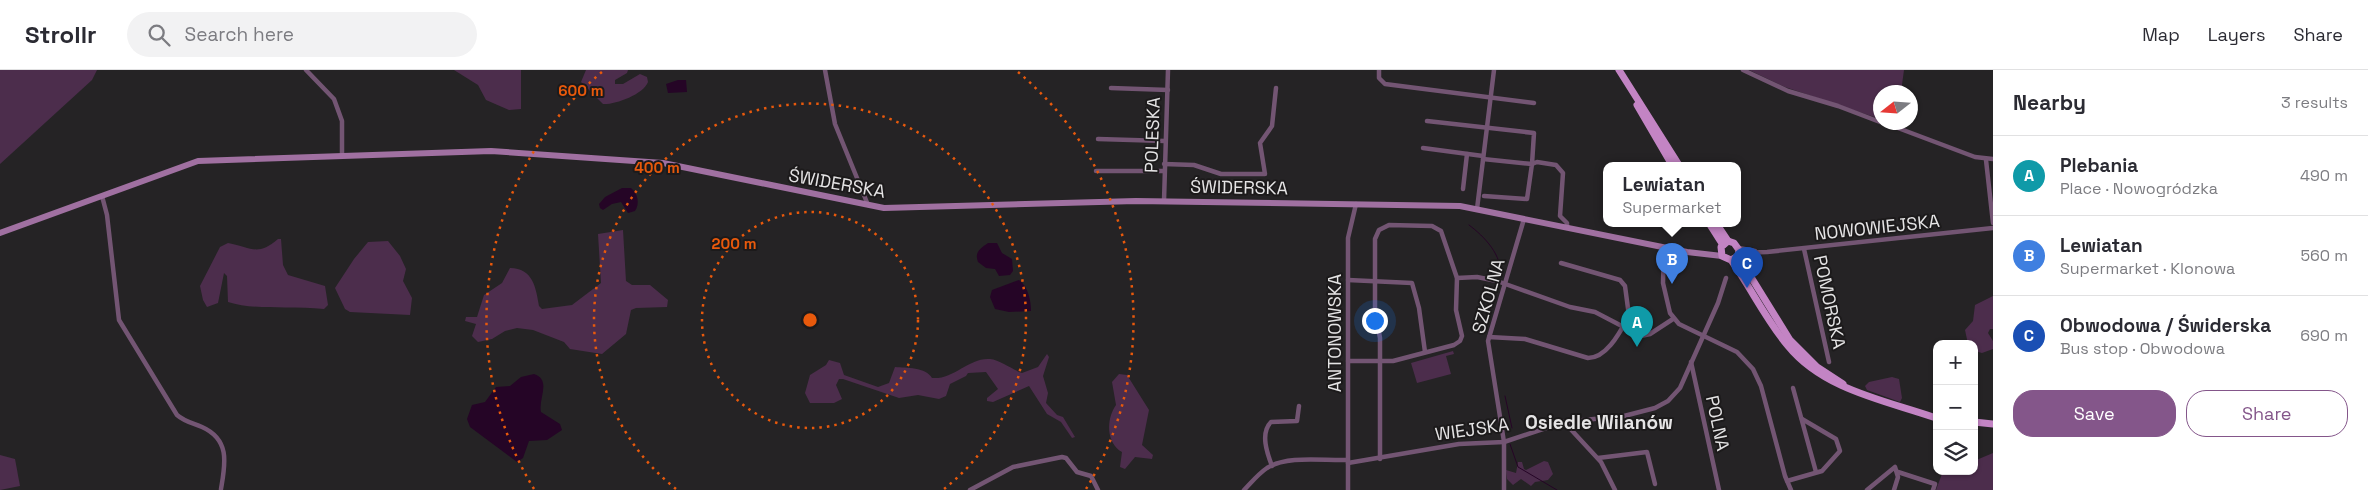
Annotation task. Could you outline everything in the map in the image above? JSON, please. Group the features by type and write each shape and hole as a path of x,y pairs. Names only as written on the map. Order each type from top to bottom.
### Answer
{"main road":[{"path":"1619,70 1677,162"},
{"path":"1630,89 1653,136 1670,162"},
{"path":"1711,227 1723,248 1737,254"},
{"path":"1717,227 1723,248"},
{"path":"1723,248 1734,242 1737,254 1790,340 1817,367 1850,388 1933,416"},
{"path":"1978,422 1993,424"}],"street":[{"path":"306,70 334,99 342,121 342,156"},
{"path":"825,70 835,124 868,205"},
{"name":"POLESKA","path":"1164,201 1168,70"},
{"path":"1379,70 1379,78 1385,84 1534,103"},
{"path":"1477,209 1494,70"},
{"path":"1743,70 1788,91 1833,104 1873,119"},
{"path":"1111,88 1168,90"},
{"path":"1164,164 1194,164 1221,174 1265,174 1260,143 1272,126 1276,88"},
{"path":"1427,121 1534,133 1527,200 1484,196"},
{"path":"1903,130 1986,160 1993,159"},
{"path":"1098,139 1165,141"},
{"path":"1423,148 1532,164 1537,162 1556,165 1563,173 1560,216 1567,223 1567,228"},
{"name":"ŚWIDERSKA","path":"0,233 198,161 492,151 663,163 868,205 906,208 1164,201 1446,206 1477,209 1664,248 1702,254 1723,248"},
{"path":"1462,189 1467,154"},
{"path":"1986,160 1993,223"},
{"path":"1096,171 1164,171"},
{"path":"102,196 108,224 118,320 177,415 183,420 204,428 219,442 226,457 221,489"},
{"name":"ANTONOWSKA","path":"1348,490 1349,230 1356,204"},
{"name":"SZKOLNA","path":"1504,490 1504,442 1489,351 1489,337 1524,219"},
{"path":"1348,361 1380,361 1399,360 1457,344 1462,338 1456,306 1457,278 1443,235 1437,228 1429,225 1389,225 1379,230 1375,239 1375,317 1380,334 1380,361 1380,459"},
{"name":"NOWOWIEJSKA","path":"1737,254 1993,228"},
{"path":"1664,248 1664,290 1673,319 1679,324 1736,352 1756,373 1791,490"},
{"name":"POMORSKA","path":"1804,248 1829,362"},
{"path":"1489,337 1525,339 1592,358 1604,352 1629,313 1624,283 1617,279 1561,263"},
{"path":"1457,278 1477,278 1505,284 1570,307 1598,313 1636,335 1643,336 1673,319"},
{"name":"WIEJSKA","path":"1272,466 1298,461 1348,462 1380,459 1459,444 1504,442 1564,422 1624,416 1655,408 1668,401 1678,391 1718,303 1726,278"},
{"path":"1348,280 1412,283 1419,308 1425,352"},
{"name":"POLNA","path":"1691,362 1719,490"},
{"path":"1793,388 1816,472"},
{"path":"1244,490 1262,472 1272,466 1266,428 1271,422 1297,421 1299,406"},
{"path":"1787,481 1826,468 1839,453 1840,448 1836,439 1802,419"},
{"path":"1564,422 1598,458 1615,490"},
{"path":"1598,458 1647,452 1655,484"},
{"path":"970,490 1013,467 1062,457 1069,461 1077,472 1091,476 1098,490"},
{"path":"1867,490 1896,470"},
{"path":"1894,490 1896,470"},
{"path":"1896,470 1935,484 1933,490"}],"shaded area":[{"path":"0,70 97,70 92,80 0,164"},
{"path":"454,70 521,70 521,109 509,110 486,100 478,85"},
{"path":"586,70 628,70 627,73 615,80 615,84 623,84 640,74 647,77 648,82 640,91 628,98 614,103 603,104 581,82"},
{"path":"1749,70 1904,70 1902,85 1873,85 1873,117 1785,87"},
{"path":"678,80 686,80 687,92 668,93 666,84"},
{"path":"622,188 631,188 637,196 638,202 635,211 628,213 621,202 612,204 603,210 600,208 599,204 605,197"},
{"path":"623,230 626,281 632,285 650,285 668,300 667,307 636,308 631,310 626,334 602,354 570,349 564,342 533,330 517,328 505,331 492,339 478,342 472,336 476,324 465,321 466,317 477,317 484,295 502,283 510,268 524,271 532,280 539,306 542,309 572,305 601,283 598,234"},
{"path":"278,239 281,239 283,265 288,275 325,286 328,305 324,309 263,307 228,302 227,276 224,273 218,303 207,307 203,300 200,286 220,247 228,243 259,249 271,245"},
{"path":"388,241 400,256 406,269 403,281 412,298 410,315 350,312 345,309 335,288 368,242"},
{"path":"988,243 997,243 1002,253 1012,259 1013,271 1010,275 999,276 995,269 986,268 978,262 978,253"},
{"path":"1019,280 1025,286 1031,311 1009,312 995,309 990,297 992,290"},
{"path":"1993,296 1993,329 1990,329 1988,333 1993,341 1993,349 1982,353 1978,352 1978,340 1967,340 1965,330 1973,321 1975,305"},
{"path":"1453,351 1454,354 1446,356 1451,374 1417,383 1411,363"},
{"path":"1047,354 1049,357 1043,376 1048,393 1046,403 1057,415 1063,417 1075,437 1072,438 1061,422 1047,414 1029,386 993,402 987,401 987,398 998,389 986,372 968,373 966,376 950,384 946,396 939,399 918,395 899,398 843,379 839,379 836,385 842,399 834,403 810,403 805,393 810,375 826,365 829,360 840,363 844,375 878,387 889,383 895,367 921,370 932,378 940,378 975,361 990,359 1022,373 1038,367"},
{"path":"534,374 539,377 543,385 541,412 560,424 562,430 547,440 529,441 523,458 517,462 470,427 467,419 472,405 485,402 496,387 510,386 521,377"},
{"path":"1119,374 1127,375 1149,410 1142,445 1153,455 1152,459 1135,457 1125,469 1120,467 1122,452 1113,443 1109,430 1110,417 1116,405 1112,382"},
{"path":"1892,377 1899,379 1902,398 1900,402 1867,390 1865,386 1869,382"},
{"path":"1993,453 1993,490 1936,490 1942,475 1978,475 1978,459"},
{"path":"0,455 15,459 20,486 0,490"},
{"path":"1544,461 1548,462 1553,474 1548,480 1535,482 1531,486 1521,479 1513,485 1507,479 1506,470 1516,473 1518,462 1522,462 1526,470"}],"waterway":[{"path":"1469,225 1481,235 1496,254 1501,268 1501,276"},
{"path":"1505,396 1512,428"},
{"path":"1510,444 1518,467 1557,490"}],"place":[{"name":"Lewiatan","path":"1672,284"},
{"name":"Obwodowa / Świderska","path":"1747,288"},
{"name":"Plebania","path":"1637,347"}],"district":[{"name":"Osiedle Wilanów","path":"1599,422"}]}
